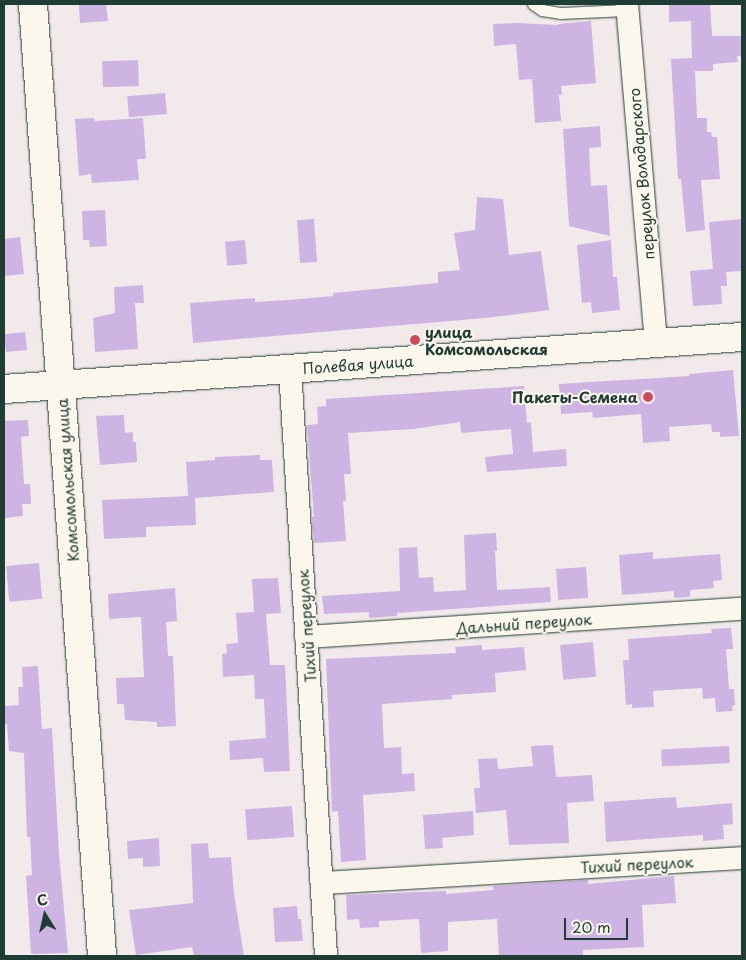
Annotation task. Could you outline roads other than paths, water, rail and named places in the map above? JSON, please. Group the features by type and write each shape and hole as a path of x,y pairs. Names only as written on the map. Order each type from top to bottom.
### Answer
{"street":[{"name":"Комсомольская улица","path":"33,4 102,956"},
{"name":"переулок Володарского","path":"627,7 656,343"},
{"name":"Полевая улица","path":"4,389 742,337"},
{"name":"Тихий переулок","path":"290,369 326,956"},
{"name":"Дальний переулок","path":"306,637 742,609"},
{"name":"Тихий переулок","path":"322,883 742,858"}],"lane":[{"path":"534,4 542,10 560,13 627,7"}],"place":[{"name":"улица Комсомольская","path":"415,340"},
{"name":"Пакеты-Семена","path":"648,397"}]}
